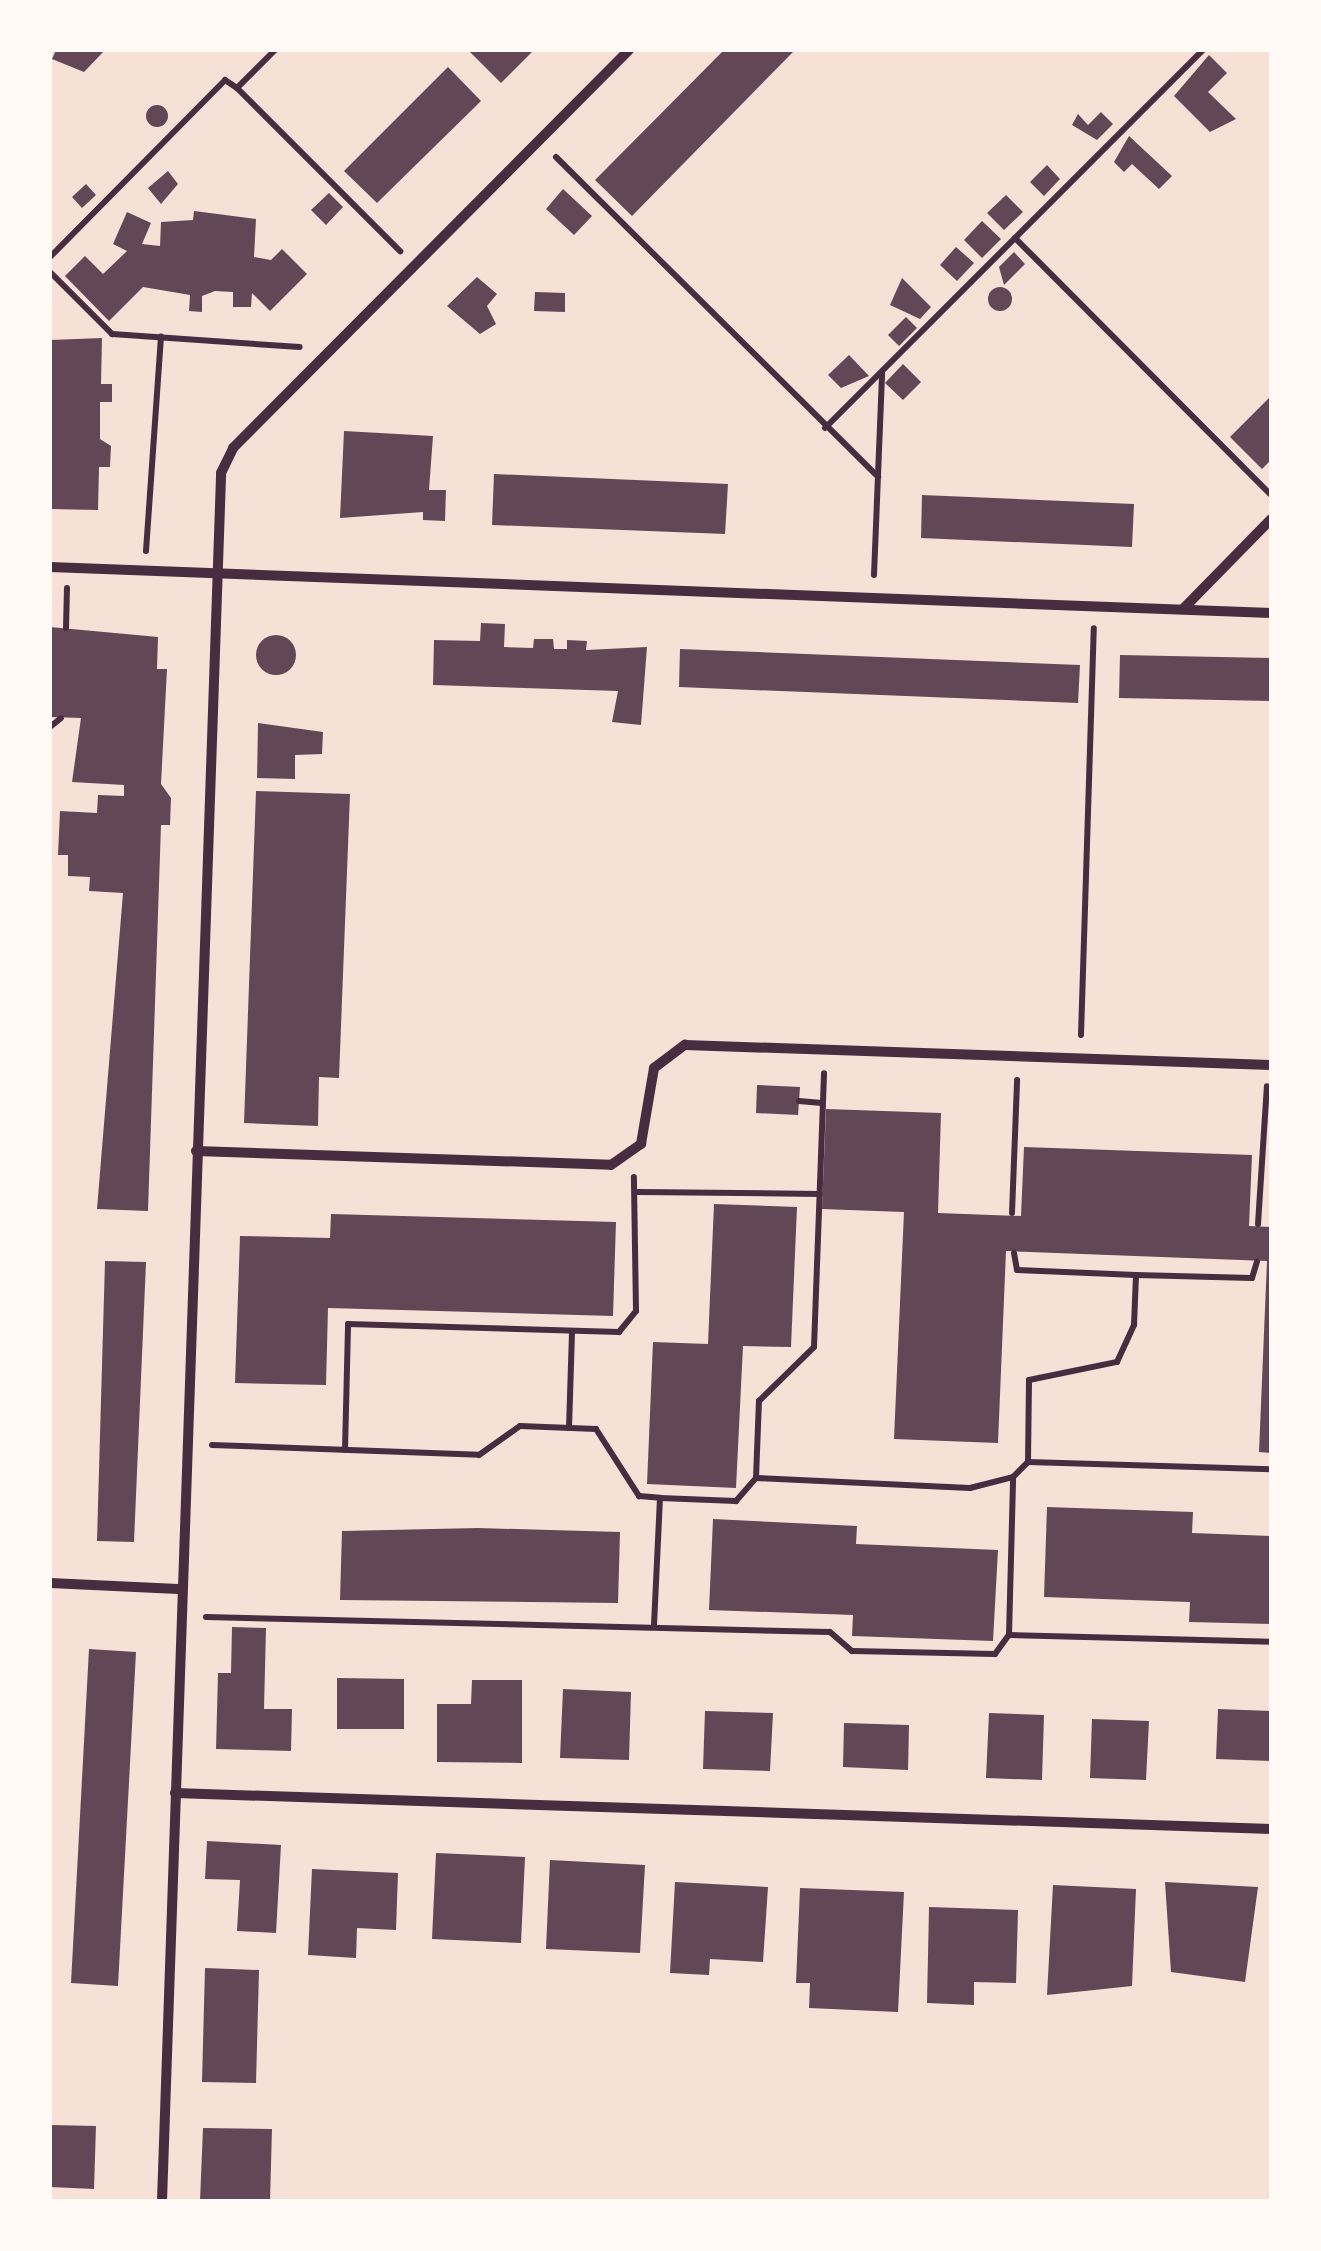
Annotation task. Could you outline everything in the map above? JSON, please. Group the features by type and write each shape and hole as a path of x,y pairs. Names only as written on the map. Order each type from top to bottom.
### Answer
{"street":[{"path":"162,2201 175,1793 176,1618 187,1444 222,569 221,472 232,448 629,50"},
{"path":"1183,609 1271,519"},
{"path":"50,566 222,569 1271,613"},
{"path":"196,1151 600,1164 628,1157 641,1144 649,1082 668,1049 1270,1064"},
{"path":"50,1583 178,1589"},
{"path":"175,1793 1271,1828"}],"path":[{"path":"237,88 275,50"},
{"path":"825,428 1203,50"},
{"path":"50,257 225,80 393,244"},
{"path":"539,140 878,477"},
{"path":"1015,238 1271,496"},
{"path":"50,272 112,334 332,349"},
{"path":"145,569 161,337"},
{"path":"875,552 882,372"},
{"path":"66,628 69,567"},
{"path":"1080,1060 1095,607"},
{"path":"50,727 61,718"},
{"path":"187,1444 479,1455 520,1426 596,1429 639,1496 736,1500 756,1478 759,1402 814,1347 824,1052"},
{"path":"1012,1213 1017,1058"},
{"path":"1258,1224 1270,1064"},
{"path":"798,1102 823,1103"},
{"path":"344,1450 348,1324 618,1332 636,1311 638,1192 628,1157"},
{"path":"638,1192 820,1194"},
{"path":"1014,1254 1016,1270 1136,1275 1252,1278 1257,1262"},
{"path":"756,1478 970,1488 1014,1477 1028,1462 1030,1380 1117,1362 1134,1325 1136,1275"},
{"path":"569,1428 572,1331"},
{"path":"1028,1462 1271,1469"},
{"path":"176,1618 654,1625 830,1632 852,1650 995,1654 1009,1635 1014,1477"},
{"path":"654,1625 660,1498"},
{"path":"1009,1635 1271,1642"}],"building":[{"path":"56,50 105,50 84,72 52,59"},
{"path":"468,50 534,50 501,83"},
{"path":"724,50 795,50 632,216 595,180"},
{"path":"1209,55 1227,73 1208,92 1236,119 1210,132 1174,96"},
{"path":"448,67 481,101 377,203 344,171"},
{"path":"157,105 165,108 165,124 157,127 149,124 146,116 149,108"},
{"path":"1101,112 1113,124 1097,140 1072,125 1078,114 1088,125"},
{"path":"1129,136 1172,176 1159,189 1132,164 1124,172 1114,162"},
{"path":"1047,165 1060,179 1044,196 1030,182"},
{"path":"168,171 178,184 161,204 148,188"},
{"path":"86,184 96,195 82,208 72,197"},
{"path":"563,189 592,216 574,235 546,209"},
{"path":"329,193 343,207 326,225 311,210"},
{"path":"1006,195 1023,212 1004,230 987,213"},
{"path":"194,211 256,219 254,257 271,260 282,249 307,274 270,311 252,293 251,307 233,307 233,292 215,291 202,296 202,312 189,311 190,295 143,287 109,321 65,276 85,256 103,274 127,251 113,244 127,212 151,223 142,244 160,246 161,222 193,220"},
{"path":"982,221 1001,239 982,258 964,240"},
{"path":"956,247 974,263 957,281 940,265"},
{"path":"1014,252 1025,264 1004,285 999,267"},
{"path":"477,277 497,294 487,306 496,324 480,334 447,306"},
{"path":"902,278 931,307 920,319 890,305"},
{"path":"1000,287 1009,290 1009,308 1000,311 991,308 988,299 991,290"},
{"path":"535,292 565,293 565,312 534,311"},
{"path":"906,317 917,328 899,346 888,335"},
{"path":"102,338 101,384 112,384 112,402 100,402 100,439 111,446 110,467 99,467 98,510 50,509 50,340"},
{"path":"849,355 869,376 841,388 828,375"},
{"path":"903,364 921,382 903,400 885,383"},
{"path":"1271,396 1271,460 1262,469 1230,437"},
{"path":"344,431 433,436 429,490 446,490 445,521 423,520 423,512 340,518"},
{"path":"494,474 728,484 725,534 492,525"},
{"path":"922,495 1134,504 1132,547 921,538"},
{"path":"481,623 505,624 504,647 533,648 534,639 553,639 554,649 567,649 567,640 587,641 586,650 647,647 641,725 612,722 618,691 433,685 434,640 480,641"},
{"path":"50,627 158,637 157,669 167,669 161,784 171,798 170,825 161,825 148,1211 97,1209 123,893 89,891 90,877 68,876 68,855 58,855 60,811 97,813 98,795 124,796 124,785 72,782 81,718 50,717"},
{"path":"276,635 290,641 296,655 290,669 276,675 262,669 256,655 262,641"},
{"path":"680,649 1080,665 1078,703 679,687"},
{"path":"1120,655 1271,658 1271,701 1119,698"},
{"path":"258,723 323,732 322,754 295,755 295,779 257,778"},
{"path":"256,791 350,794 339,1078 319,1077 318,1126 244,1123"},
{"path":"757,1085 800,1087 798,1115 756,1113"},
{"path":"826,1109 941,1113 938,1213 1021,1216 1024,1147 1252,1155 1249,1226 1271,1227 1271,1453 1259,1452 1267,1261 1006,1251 998,1443 894,1439 904,1212 822,1209"},
{"path":"714,1204 797,1207 791,1347 743,1346 736,1488 647,1484 653,1342 708,1344"},
{"path":"331,1214 616,1222 613,1316 328,1308 326,1385 235,1383 240,1236 330,1238"},
{"path":"105,1261 146,1262 134,1542 97,1541"},
{"path":"1047,1507 1193,1512 1192,1533 1271,1536 1271,1624 1189,1622 1190,1602 1044,1597"},
{"path":"713,1519 857,1526 856,1544 998,1550 993,1641 852,1636 853,1615 709,1610"},
{"path":"478,1528 620,1532 618,1603 340,1600 342,1531"},
{"path":"232,1627 266,1628 264,1709 292,1709 291,1751 216,1749 218,1673 231,1673"},
{"path":"89,1649 136,1652 118,1986 71,1983"},
{"path":"337,1678 404,1679 404,1729 337,1729"},
{"path":"472,1680 522,1680 522,1763 437,1762 437,1704 471,1704"},
{"path":"563,1689 631,1692 629,1760 560,1758"},
{"path":"1218,1709 1271,1711 1271,1761 1216,1759"},
{"path":"705,1711 773,1713 770,1771 703,1769"},
{"path":"989,1713 1044,1715 1042,1780 986,1778"},
{"path":"1092,1719 1149,1721 1146,1780 1090,1778"},
{"path":"844,1723 909,1725 908,1770 843,1767"},
{"path":"207,1841 281,1845 276,1933 237,1931 240,1880 205,1879"},
{"path":"436,1853 525,1857 521,1943 432,1939"},
{"path":"550,1860 645,1865 640,1953 546,1949"},
{"path":"312,1869 398,1873 396,1930 357,1928 356,1958 308,1955"},
{"path":"675,1882 768,1887 763,1962 710,1959 709,1975 670,1973"},
{"path":"1165,1882 1258,1887 1245,1982 1171,1972"},
{"path":"1053,1885 1136,1889 1132,1986 1047,1995"},
{"path":"800,1888 904,1892 898,2012 809,2008 810,1983 796,1983"},
{"path":"929,1907 1018,1910 1016,1983 974,1982 974,2005 927,2003"},
{"path":"205,1968 259,1970 256,2083 202,2082"},
{"path":"51,2125 96,2126 94,2189 50,2187"},
{"path":"203,2128 272,2129 270,2201 200,2201"}]}
